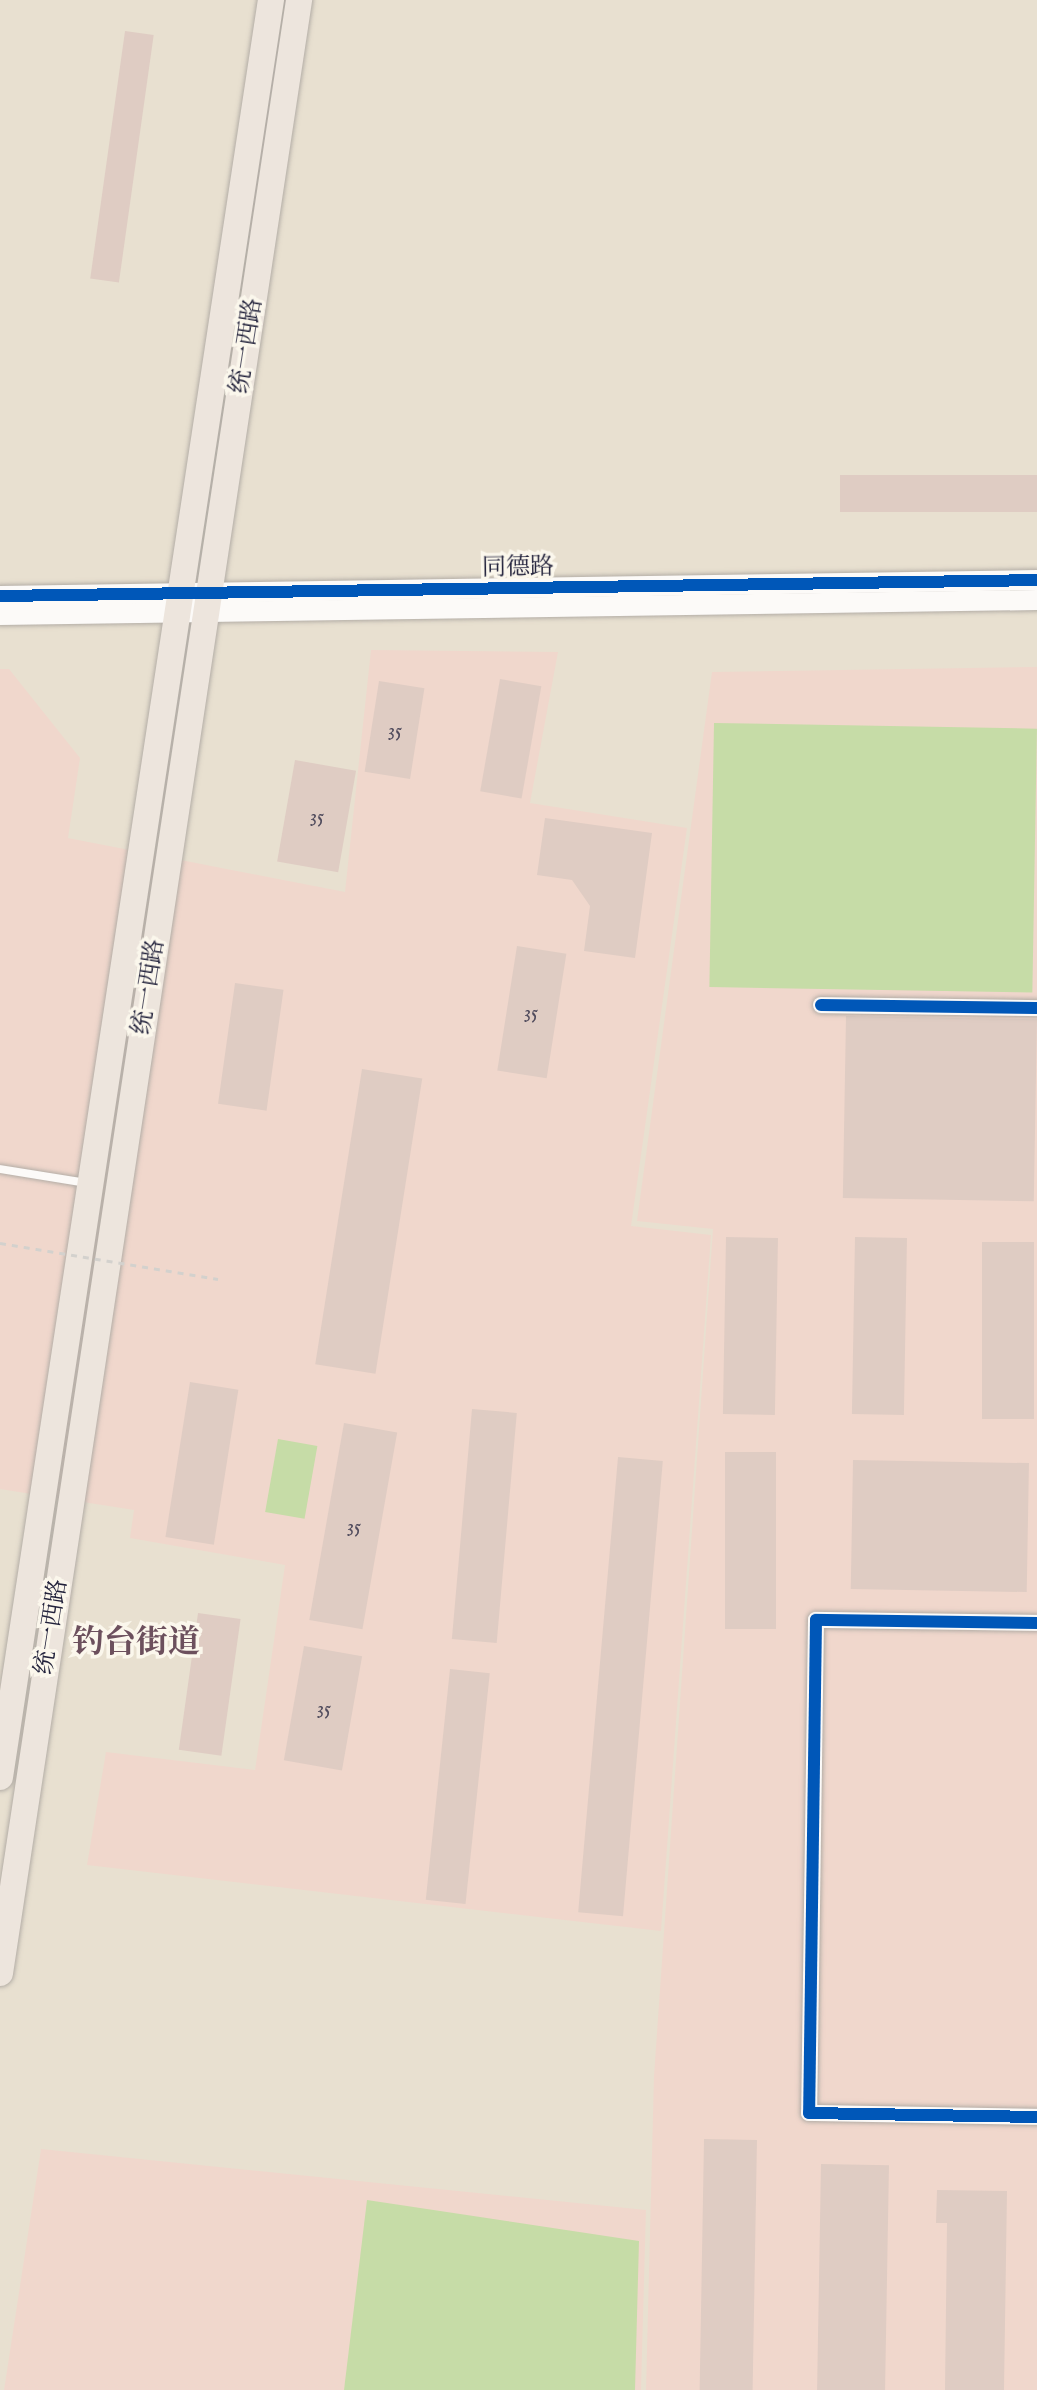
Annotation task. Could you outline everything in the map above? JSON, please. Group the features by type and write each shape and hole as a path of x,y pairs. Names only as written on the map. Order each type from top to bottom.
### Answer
{"main road":[{"name":"统一西路","path":"0,1777 271,0"},
{"name":"统一西路","path":"0,1973 299,0"}],"street":[{"name":"同德路","path":"207,605 1037,580"},
{"name":"同德路","path":"0,596 207,605 1037,600"},
{"name":"同德路","path":"0,615 180,602"},
{"path":"821,1005 1037,1008"},
{"path":"1037,1623 816,1620 809,2113 1037,2117"}],"lane":[{"path":"0,1169 91,1183"}],"path":[{"path":"0,1243 218,1279"}],"shaded area":[{"path":"371,650 558,652 530,803 687,828 631,1226 711,1235 661,1931 87,1865 106,1752 255,1770 285,1565 130,1538 134,1510 0,1489 0,669 9,669 80,758 68,838 345,892"},
{"path":"1037,667 1037,2390 646,2390 654,2076 713,1229 637,1221 712,672"},
{"path":"41,2149 646,2210 641,2390 4,2390"}],"green space":[{"path":"714,723 1037,729 1032,993 709,987"},
{"path":"278,1439 317,1446 305,1519 265,1512"},
{"path":"367,2200 639,2241 635,2390 344,2390"}],"building":[{"path":"125,31 154,35 119,283 90,279"},
{"path":"840,475 1037,475 1037,512 840,512"},
{"path":"500,679 541,686 522,799 480,791"},
{"path":"379,681 424,688 410,779 365,772"},
{"path":"295,760 356,771 338,872 277,861"},
{"path":"545,818 652,833 635,958 584,951 590,906 572,880 537,875"},
{"path":"517,946 566,954 547,1078 497,1070"},
{"path":"235,983 284,990 267,1111 218,1104"},
{"path":"846,1016 1037,1019 1034,1201 843,1198"},
{"path":"362,1069 422,1079 375,1374 315,1364"},
{"path":"726,1237 778,1238 775,1415 723,1414"},
{"path":"855,1237 907,1238 904,1415 852,1414"},
{"path":"982,1242 1034,1242 1034,1419 982,1419"},
{"path":"190,1382 238,1390 214,1545 165,1537"},
{"path":"472,1409 517,1413 497,1643 452,1639"},
{"path":"344,1423 397,1432 362,1629 309,1620"},
{"path":"725,1452 776,1452 776,1629 725,1629"},
{"path":"618,1457 663,1461 623,1916 578,1912"},
{"path":"853,1460 1029,1463 1027,1592 851,1589"},
{"path":"198,1613 241,1619 221,1756 179,1750"},
{"path":"304,1646 362,1656 342,1770 284,1760"},
{"path":"450,1669 490,1673 466,1904 426,1900"},
{"path":"704,2139 757,2140 753,2390 700,2390"},
{"path":"821,2164 889,2165 885,2390 817,2390"},
{"path":"937,2190 1007,2191 1004,2390 945,2390 947,2223 936,2223"}],"cycle path":[{"path":"0,596 1037,580"},
{"path":"821,1005 1037,1008"},
{"path":"1037,1623 816,1620 809,2113 1037,2117"}],"district":[{"name":"钓台街道","path":"136,1644"}]}
